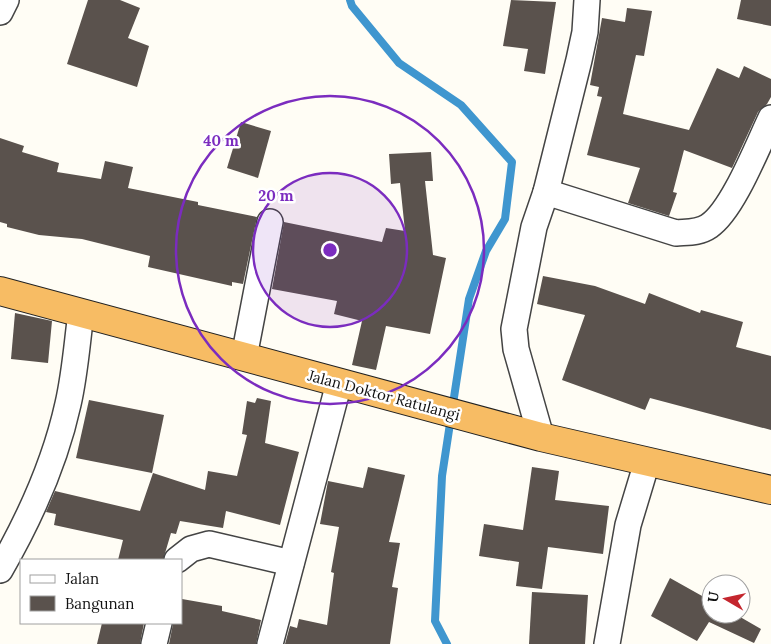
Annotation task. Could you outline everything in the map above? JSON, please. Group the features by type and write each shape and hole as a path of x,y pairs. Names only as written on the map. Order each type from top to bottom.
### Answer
{"highway":[{"name":"Jalan Doktor Ratulangi","path":"0,291 541,437 771,490"}],"street":[{"path":"0,12 6,0"},
{"path":"541,437 516,349 514,329 534,227 546,192 579,60 585,32 587,0"},
{"path":"546,192 676,233 696,232 710,225 725,209 771,118"},
{"path":"244,357 270,222"},
{"path":"0,570 36,503 61,429 68,403 81,313"},
{"path":"270,644 339,383"},
{"path":"606,644 628,525 648,462"},
{"path":"178,559 191,549 209,544 291,563"},
{"path":"154,644 159,624"}],"building":[{"path":"88,0 120,0 140,8 128,38 149,46 137,87 67,64"},
{"path":"511,0 556,2 545,74 524,71 528,49 503,46"},
{"path":"741,0 771,0 771,26 737,19"},
{"path":"627,8 652,11 644,56 636,55 623,114 689,130 717,68 739,78 744,66 771,79 771,97 767,104 758,112 732,168 684,150 673,192 677,193 669,216 628,203 640,168 587,155 602,97 597,96 599,87 590,85 602,18 625,22"},
{"path":"241,122 271,131 258,178 227,168"},
{"path":"0,138 24,146 22,152 59,163 57,172 101,179 105,161 133,167 128,188 198,202 198,205 257,217 243,284 232,282 232,286 148,267 150,256 82,239 39,235 7,227 7,224 0,222"},
{"path":"431,152 433,181 425,181 433,255 446,258 430,334 386,326 376,370 352,365 362,321 334,314 337,301 272,289 284,222 382,242 386,228 405,231 400,183 391,184 389,154"},
{"path":"543,276 595,286 645,304 649,293 700,313 701,310 743,322 736,347 771,356 771,430 650,398 645,410 562,380 585,315 537,304"},
{"path":"15,313 52,321 48,363 11,359"},
{"path":"257,398 271,401 265,443 299,452 280,525 226,511 223,528 180,521 176,534 171,533 163,559 118,559 123,540 54,525 56,514 46,512 55,491 140,511 153,473 205,490 208,471 237,476 247,435 242,434 247,401 255,403"},
{"path":"89,400 164,415 152,473 76,458"},
{"path":"368,467 405,475 389,542 400,543 392,587 398,588 390,644 285,644 290,626 297,628 299,619 327,625 334,573 331,572 339,527 320,524 328,481 363,488"},
{"path":"532,467 559,471 555,500 609,506 603,554 548,547 542,589 516,586 519,562 479,556 484,524 523,530"},
{"path":"670,578 701,595 701,624 708,624 697,641 651,616"},
{"path":"532,592 588,595 585,644 529,644"},
{"path":"182,599 222,606 222,611 261,620 256,644 169,644 173,624 182,624"},
{"path":"751,623 761,629 754,643 713,624"},
{"path":"102,624 144,624 140,644 97,644"}],"waterway":[{"path":"350,0 352,6 399,63 461,105 512,162 505,219 486,251 469,299 442,476 435,621 447,644"}]}
